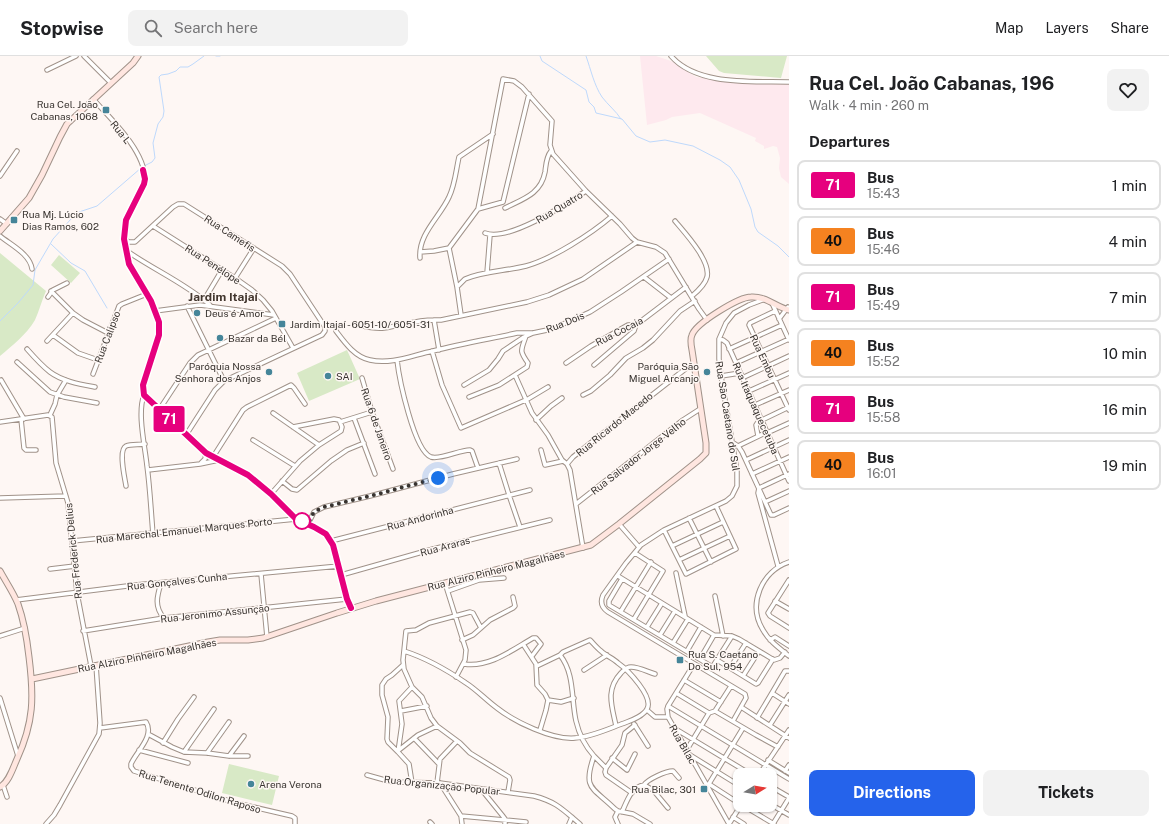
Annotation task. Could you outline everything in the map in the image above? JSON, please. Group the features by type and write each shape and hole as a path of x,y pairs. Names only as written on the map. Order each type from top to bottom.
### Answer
{"street":[{"path":"47,70 76,56"},
{"path":"84,56 111,83"},
{"path":"0,231 29,198 67,124 133,63 138,56"},
{"path":"671,56 691,71 712,78 789,82"},
{"path":"420,252 449,248 478,209 503,79 514,81 529,94 552,121 551,151 586,191 612,216 629,236 637,242 658,248 665,253 707,320"},
{"path":"478,209 503,202 529,94"},
{"name":"Rua L","path":"93,99 134,148 141,164 145,179 126,220 124,239"},
{"path":"420,258 420,252 430,227 450,196 459,157 492,134"},
{"path":"0,176 16,151"},
{"path":"504,208 535,191 542,183 548,156 551,151"},
{"name":"Rua Quatro","path":"490,235 512,231 528,225 557,210 586,191"},
{"name":"Rua Camefis","path":"124,239 129,242 135,242 173,207 178,204 184,204 282,266 290,274 325,327 324,333 293,348"},
{"path":"457,287 467,278 523,266 547,257 593,230 612,216"},
{"path":"0,218 7,224"},
{"path":"675,221 701,256 708,270 705,282 692,296"},
{"name":"Rua Penélope","path":"153,226 252,290 263,300 275,316 293,348"},
{"path":"485,233 490,235 487,273"},
{"path":"0,236 27,257 31,263 32,269"},
{"path":"124,239 129,264 147,294 159,322 159,335 143,385 144,395 141,408 153,534"},
{"path":"359,326 385,328 414,322 440,320 523,303 549,295 583,279 637,242"},
{"path":"235,278 254,248"},
{"path":"449,248 461,315"},
{"path":"126,251 204,300 211,306"},
{"name":"Rua Dois","path":"464,385 488,370 498,359 502,351 526,336 552,329 590,312 669,259"},
{"path":"204,300 222,270"},
{"path":"644,277 671,298"},
{"path":"48,297 51,291 58,286 67,283"},
{"name":"Rua Cocaia","path":"566,363 591,346 628,325 636,325 686,287"},
{"path":"51,291 73,313 108,333"},
{"name":"Rua Calipso","path":"93,374 116,312 121,305 147,294"},
{"name":"Rua Alziro Pinheiro Magalhães","path":"32,679 208,642 226,640 255,640 351,608 583,548 594,543 704,456 706,443 693,362 691,335 695,330 727,306 740,299 751,297 766,299 788,308"},
{"name":"Rua São Caetano do Sul","path":"741,707 746,698 745,694 606,610 602,604 602,598 639,547 664,530 726,501 732,496 737,486 736,471 718,359 719,338 726,323 734,313 749,305 766,299"},
{"path":"583,395 591,391 610,375 626,358 644,348 680,311 694,301"},
{"path":"736,363 789,340 772,302"},
{"path":"155,311 200,305 275,316"},
{"path":"187,306 224,381"},
{"path":"779,319 788,308"},
{"name":"Rua Embu","path":"775,311 750,323 750,326 789,408"},
{"path":"47,341 73,313"},
{"path":"159,410 190,362 198,355 275,316"},
{"path":"434,320 439,350"},
{"path":"594,365 634,331 636,325"},
{"path":"729,349 782,325"},
{"path":"336,331 348,346 362,357 371,360 397,360 518,333 533,333"},
{"path":"53,335 78,353 98,360"},
{"path":"469,397 494,388 528,365 521,352 526,336"},
{"name":"Rua Itaquaquecetuba","path":"719,338 725,341 736,363 767,433 788,475 789,481"},
{"path":"186,435 215,390 224,381 293,348"},
{"path":"27,349 49,372 66,380 95,387"},
{"path":"432,351 442,385 461,428 526,400 548,387"},
{"path":"742,378 789,356"},
{"path":"397,360 400,381 412,426 424,450 428,455 437,457 470,450 472,451 478,468"},
{"path":"18,362 50,392 57,395 97,403"},
{"name":"Rua Ricardo Macedo","path":"583,548 570,470 567,464 573,457 693,362"},
{"path":"749,391 789,373"},
{"path":"721,376 740,374"},
{"path":"515,375 528,408 548,435 563,461 567,464"},
{"name":"Rua 6 de Janeiro","path":"362,378 372,412 393,468"},
{"path":"1,380 22,419 24,448 26,450 36,450"},
{"path":"0,422 50,415 57,395 66,380"},
{"path":"213,457 243,410 251,404 291,386 294,388 304,404"},
{"path":"755,405 789,390"},
{"path":"144,395 206,453 248,475 271,494 296,519 320,530 331,541 347,599 351,608"},
{"path":"536,420 550,406 562,398"},
{"path":"758,436 756,425 762,419 789,408"},
{"name":"Rua Salvador Jorge Velho","path":"576,504 683,420 700,409"},
{"path":"340,422 372,412"},
{"path":"273,413 319,445"},
{"name":"Rua Frederick Delius","path":"50,415 53,421 56,463 70,514 77,593 83,631 93,666 100,728"},
{"path":"354,418 375,474"},
{"path":"271,494 295,466 319,445 341,431 342,427 337,419 334,419 293,427"},
{"path":"738,446 789,423"},
{"path":"253,440 295,466"},
{"path":"746,460 789,440"},
{"path":"732,442 738,446 742,452 772,515 789,508"},
{"path":"282,481 292,489 297,490 347,450 364,443"},
{"path":"126,486 122,450 126,446 145,444"},
{"path":"542,450 545,465 563,461"},
{"path":"200,464 205,459 206,453"},
{"path":"752,474 789,457"},
{"path":"308,524 314,512 324,507 517,459"},
{"path":"148,470 200,464 219,460"},
{"path":"499,463 520,528"},
{"path":"759,488 788,475"},
{"path":"759,488 759,498 778,566"},
{"name":"Rua Andorinha","path":"331,541 530,490"},
{"path":"765,502 789,491"},
{"path":"0,498 66,496"},
{"path":"664,530 686,574 736,550 716,506"},
{"path":"689,518 711,562"},
{"name":"Rua Marechal Emanuel Marques Porto","path":"72,541 296,519"},
{"name":"Rua Araras","path":"341,576 433,549 550,520"},
{"path":"672,546 723,522"},
{"path":"619,524 639,547"},
{"path":"679,560 730,536"},
{"path":"634,619 663,571 635,552"},
{"path":"621,611 651,562"},
{"path":"789,562 778,566 766,579 758,594 756,609 759,623 770,640 789,656"},
{"path":"50,569 75,566"},
{"name":"Rua Gonçalves Cunha","path":"16,600 108,588 339,566"},
{"path":"0,571 16,600 25,628 33,690 31,719 28,729 18,756 1,786 7,797"},
{"path":"673,643 687,617 676,573"},
{"path":"261,574 267,637"},
{"path":"618,576 714,635 732,636 773,659 779,659 785,652"},
{"path":"448,591 473,582 504,578"},
{"path":"622,579 608,602 610,604 711,666 713,666 732,636"},
{"path":"789,580 768,613 770,616 789,628"},
{"path":"161,583 157,602 158,610 164,618"},
{"path":"445,583 466,655 464,664 456,677"},
{"path":"784,588 789,592"},
{"path":"715,596 724,636"},
{"path":"462,640 473,635 490,620 513,608 513,597"},
{"name":"Rua Jeronimo Assunção","path":"83,631 164,618 347,599"},
{"path":"775,601 789,609"},
{"path":"647,627 662,602"},
{"path":"660,635 675,610"},
{"path":"481,628 472,612 426,624 418,629 406,632 403,665 412,687 422,697 431,718 437,726 470,753 509,777 508,792"},
{"path":"687,651 701,627"},
{"path":"0,636 25,628"},
{"path":"700,659 714,635"},
{"path":"770,640 775,637 789,646"},
{"path":"464,664 474,664 495,660 534,638 540,642 540,645 532,656"},
{"path":"537,666 590,640 601,651 625,669 647,696 647,710"},
{"path":"730,668 746,643"},
{"path":"523,644 537,666 537,684 548,700 540,730"},
{"path":"404,651 426,659 469,685 511,718 558,737 582,737 631,720 647,710"},
{"path":"743,676 759,651"},
{"path":"560,655 570,677 576,720 582,737 587,748 606,768"},
{"path":"584,670 607,655"},
{"path":"717,660 754,684 758,683 773,659"},
{"path":"694,664 668,706 789,779"},
{"path":"403,665 384,681 382,690 388,717 387,739 388,742 409,764 412,783"},
{"path":"616,726 610,696 612,688 618,677 625,669 631,667 655,674"},
{"path":"757,718 785,671 789,671"},
{"path":"684,680 721,702"},
{"path":"731,686 715,711 709,713 688,753 733,781"},
{"path":"398,751 402,724 400,699 412,687"},
{"path":"676,693 709,713"},
{"path":"772,693 789,704"},
{"path":"770,726 789,695"},
{"path":"163,743 194,697"},
{"path":"0,698 18,756"},
{"path":"548,700 561,702 574,698"},
{"path":"401,711 426,706"},
{"name":"Rua Bilac","path":"668,706 668,717 672,727 729,824"},
{"path":"732,721 741,707 787,737"},
{"path":"184,752 214,709"},
{"path":"647,710 655,717 668,717"},
{"path":"715,711 778,747"},
{"path":"631,720 648,746"},
{"path":"46,824 54,815 97,740 100,728 144,721 147,724 148,734 163,743 184,752 248,756"},
{"path":"207,753 229,722"},
{"path":"632,793 606,775 605,772 612,758 622,745 625,733 635,725"},
{"path":"398,751 414,738 437,726"},
{"path":"672,727 741,768"},
{"path":"733,800 708,786 743,728"},
{"path":"763,768 787,737 789,730"},
{"name":"Rua Tenente Odilon Raposo","path":"148,734 131,764 132,769 135,772 236,803 289,815 295,818 295,824"},
{"path":"229,756 244,736"},
{"path":"414,738 439,764"},
{"path":"457,741 442,757 439,764 438,783 461,816 462,824"},
{"path":"139,750 188,763"},
{"path":"612,758 626,770 635,754"},
{"path":"594,756 588,778 590,786 618,811 633,814 650,824"},
{"path":"768,760 787,772 789,764"},
{"path":"644,785 647,781 669,771 673,772 678,778"},
{"name":"Rua Organização Popular","path":"367,775 392,782 438,783 534,796 560,806 580,824"},
{"path":"622,812 632,793 638,786 644,785 653,790 668,808"},
{"path":"481,789 505,822"},
{"path":"754,812 774,824 789,798 777,790"},
{"path":"777,808 789,815"},
{"path":"618,811 615,817 618,824"},
{"path":"729,824 736,812"},
{"path":"461,816 505,822 526,822"},
{"path":"569,824 572,816"},
{"path":"733,817 744,824"}],"shaded area":[{"path":"640,56 656,56 671,61 696,77 733,82 789,84 789,184 781,177 779,168 780,158 777,147 773,146 764,149 764,146 755,141 756,138 700,113 672,117 647,125"}],"green space":[{"path":"706,56 787,56 781,78 724,73 719,71"},
{"path":"0,253 46,291 35,320 28,330 19,340 0,356"},
{"path":"59,255 80,273 71,283 51,265"},
{"name":"SAI","path":"347,350 360,379 309,401 297,373"},
{"name":"Arena Verona","path":"229,764 279,776 272,805 222,793"}],"waterway":[{"path":"144,166 152,162 155,158 153,143 158,124 163,117 164,111 159,77 161,75 176,71 180,67 188,67 204,56"},
{"path":"540,56 542,61 586,90 589,102 594,107 596,113 622,119 636,136 650,142 665,140 693,146 730,167 739,180 751,209 755,227 758,232 778,246 789,257"},
{"path":"586,56 599,92 621,119"},
{"path":"0,321 33,285 35,270 39,263 53,239 71,219 79,212 97,206 141,168"},
{"path":"51,244 71,263 85,271 107,308"}],"bus line":[{"name":"71","path":"143,170 145,179 144,184 126,220 124,239 129,264 151,301 159,322 159,335 155,351 143,385 144,395 206,453 248,475 271,494 291,516 326,534 333,545 347,599 351,608"}],"place":[{"name":"Rua Cel. João Cabanas, 1068","path":"106,110"},
{"name":"Rua Mj. Lúcio Dias Ramos, 602","path":"14,220"},
{"name":"Deus é Amor","path":"197,313"},
{"name":"Jardim Itajaí - 6051-10/ 6051-31","path":"282,324"},
{"name":"Bazar da Bél","path":"220,338"},
{"name":"Paróquia Nossa Senhora dos Anjos","path":"269,372"},
{"name":"Paróquia São Miguel Arcanjo","path":"707,372"},
{"name":"SAI","path":"328,376"},
{"name":"Rua S. Caetano Do Sul, 954","path":"680,660"},
{"name":"Arena Verona","path":"251,784"},
{"name":"Rua Bilac, 301","path":"704,789"}],"district":[{"name":"Jardim Itajaí","path":"223,297"}],"route":[{"path":"302,521 300,521 308,524 315,510 324,507 438,478"}]}
